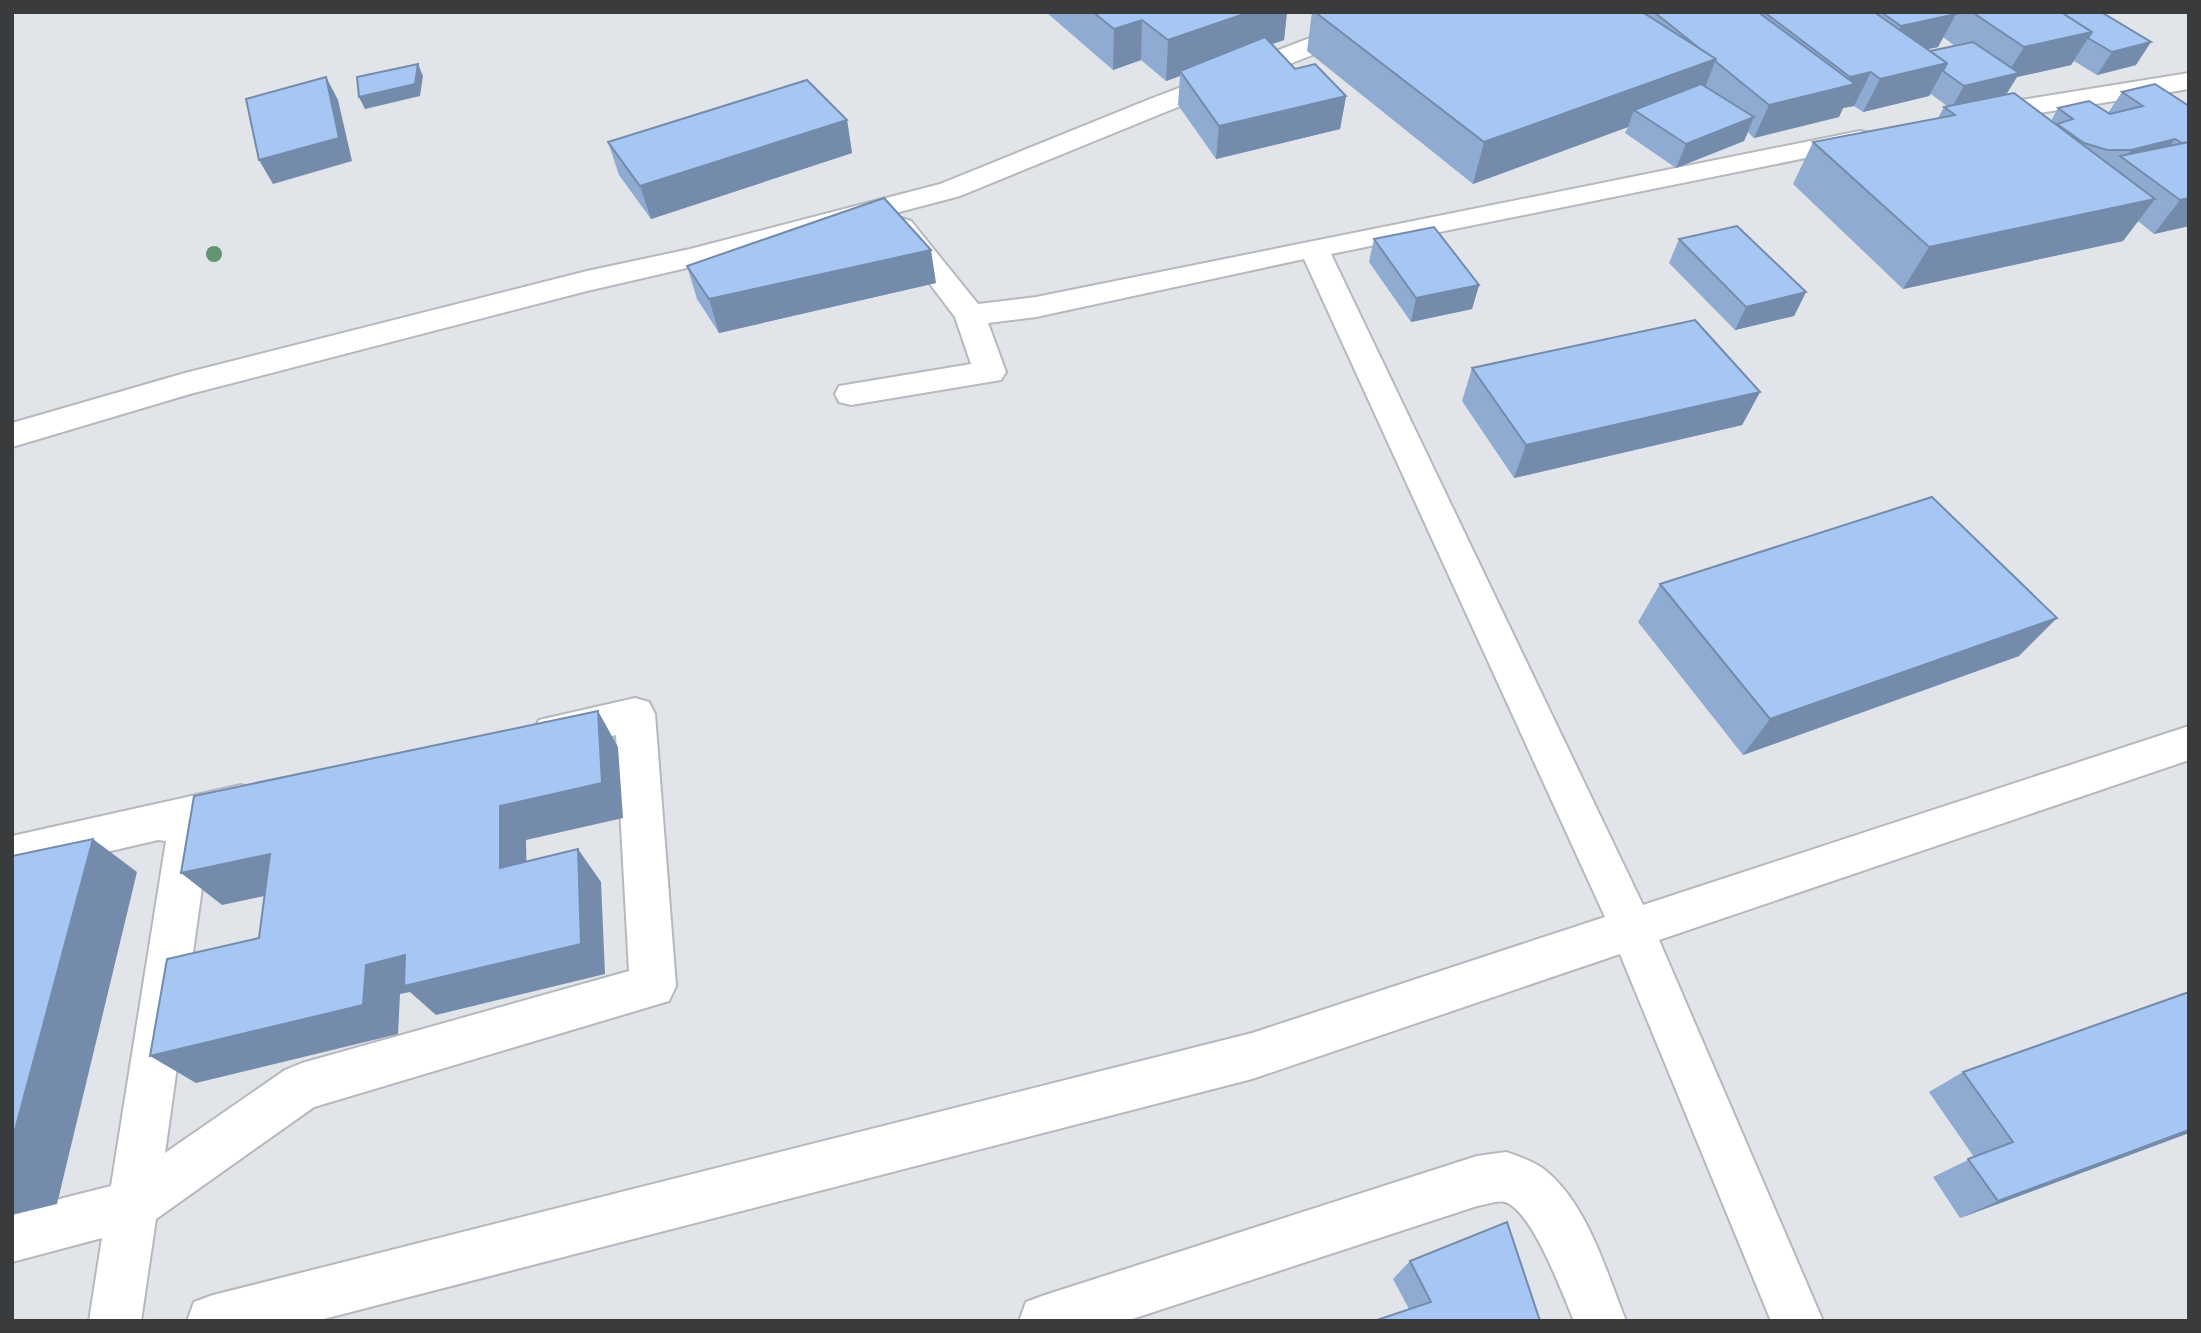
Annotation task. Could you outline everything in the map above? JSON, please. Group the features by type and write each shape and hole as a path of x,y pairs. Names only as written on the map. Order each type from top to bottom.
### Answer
{"street":[{"path":"12,435 185,384 886,207 978,180 1159,105 1401,12"},
{"path":"1943,122 2025,106 2189,81"},
{"path":"970,316 1036,307 1314,248 1889,133"},
{"path":"851,394 990,372 970,316 886,207"},
{"path":"1314,248 1632,928 1797,1321"},
{"path":"12,1237 133,1205 302,1087 653,986 635,714 512,742"},
{"path":"213,1321 294,1310 1252,1056 2189,743"},
{"path":"12,855 281,794"},
{"path":"115,1321 188,838 179,824 158,822"},
{"path":"1045,1321 1477,1181 1509,1177 1532,1192 1558,1223 1600,1321"}],"building":[{"path":"1093,12 1250,12 1168,40 1142,20 1114,29"},
{"path":"1315,12 1642,12 1716,59 1484,142"},
{"path":"1654,12 1758,12 1855,84 1769,105 1715,61 1716,59"},
{"path":"1764,12 1874,12 1947,63 1880,79 1871,72 1850,77"},
{"path":"1881,12 1952,12 1956,14 1901,26"},
{"path":"1972,12 2061,12 2092,32 2024,47"},
{"path":"2061,12 2101,12 2151,42 2112,52 2088,38 2092,32"},
{"path":"1265,37 1295,69 1315,64 1346,96 1219,126 1180,71"},
{"path":"1973,42 2019,73 1964,86 1943,71 1947,63 1930,51"},
{"path":"418,64 415,84 359,97 357,77"},
{"path":"326,77 339,138 259,160 246,99"},
{"path":"807,80 847,120 640,186 608,142"},
{"path":"1701,84 1754,117 1686,144 1634,110"},
{"path":"2155,84 2189,106 2189,142 2182,143 2175,139 2131,150 2107,150 2084,143 2057,124 2073,119 2058,108 2089,101 2110,114 2143,106 2122,92"},
{"path":"2014,93 2155,199 1929,247 1813,142 1955,115 1944,107"},
{"path":"2189,142 2189,198 2180,200 2120,156"},
{"path":"884,198 931,250 709,299 687,266"},
{"path":"1737,226 1806,292 1746,307 1679,239"},
{"path":"1434,227 1479,285 1416,298 1374,239"},
{"path":"1695,320 1760,392 1526,445 1472,368"},
{"path":"1932,497 2057,618 1770,719 1660,584"},
{"path":"598,711 602,783 500,806 500,868 578,849 581,944 404,986 405,955 366,965 363,1005 150,1056 167,959 259,938 270,854 181,873 194,796"},
{"path":"93,839 12,1141 12,856"},
{"path":"2189,992 2189,1130 1998,1201 1968,1159 2013,1142 1963,1072"},
{"path":"1507,1222 1540,1321 1374,1321 1431,1302 1410,1261"}]}
